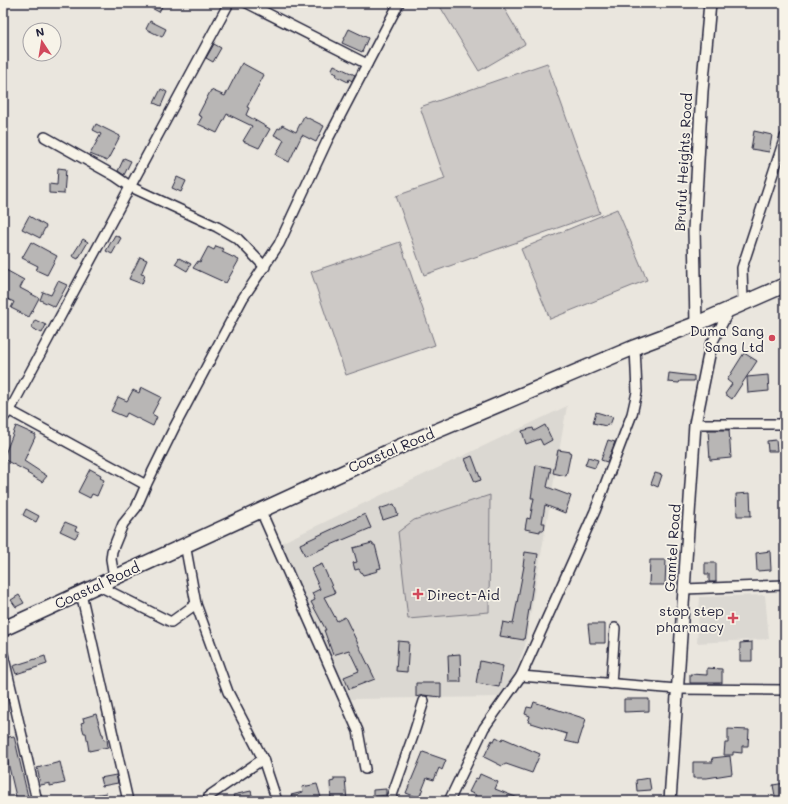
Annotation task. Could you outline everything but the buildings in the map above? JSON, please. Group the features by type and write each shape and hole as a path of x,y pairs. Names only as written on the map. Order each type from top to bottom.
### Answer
{"main road":[{"name":"Coastal Road","path":"3,629 260,509 401,446 635,347 696,324 785,285"}],"street":[{"path":"3,418 6,409 131,187 229,3"},
{"path":"247,3 367,64"},
{"path":"114,577 111,559 112,551 123,524 136,508 175,426 243,298 265,267 285,233 327,141 398,3"},
{"name":"Brufut Heights Road","path":"696,324 694,229 698,194 702,91 710,3"},
{"path":"45,137 115,176 131,187 217,227 238,239 265,267"},
{"path":"711,345 737,305 742,268 785,137"},
{"name":"Gamtel Road","path":"670,801 695,424 711,345"},
{"path":"449,801 484,728 521,676 595,512 632,414 637,392 635,347"},
{"path":"6,409 146,485"},
{"path":"695,424 785,424"},
{"path":"260,509 358,731 365,769"},
{"path":"185,544 196,604 228,692 263,759 277,801"},
{"path":"97,585 171,622 196,604"},
{"path":"684,589 785,585"},
{"path":"81,593 128,801"},
{"path":"610,684 615,628"},
{"path":"3,654 37,801"},
{"path":"521,676 677,689 785,690"},
{"path":"390,801 414,736 424,701"},
{"path":"209,801 209,796 263,759"}],"shaded area":[{"path":"438,3 501,3 525,44 479,71"},
{"path":"547,63 600,213 424,275 396,196 445,179 420,107"},
{"path":"617,209 647,280 550,319 521,249"},
{"path":"400,242 435,345 346,375 311,272"},
{"name":"Direct-Aid","path":"567,406 525,646 506,697 348,699 281,543"},
{"path":"490,495 489,612 408,619 398,532 414,520"},
{"name":"stop step pharmacy","path":"765,595 769,639 697,643 700,597"}],"place":[{"name":"Duma Sang Sang Ltd","path":"772,338"},
{"name":"Direct-Aid","path":"418,594"},
{"name":"stop step pharmacy","path":"733,618"}]}
